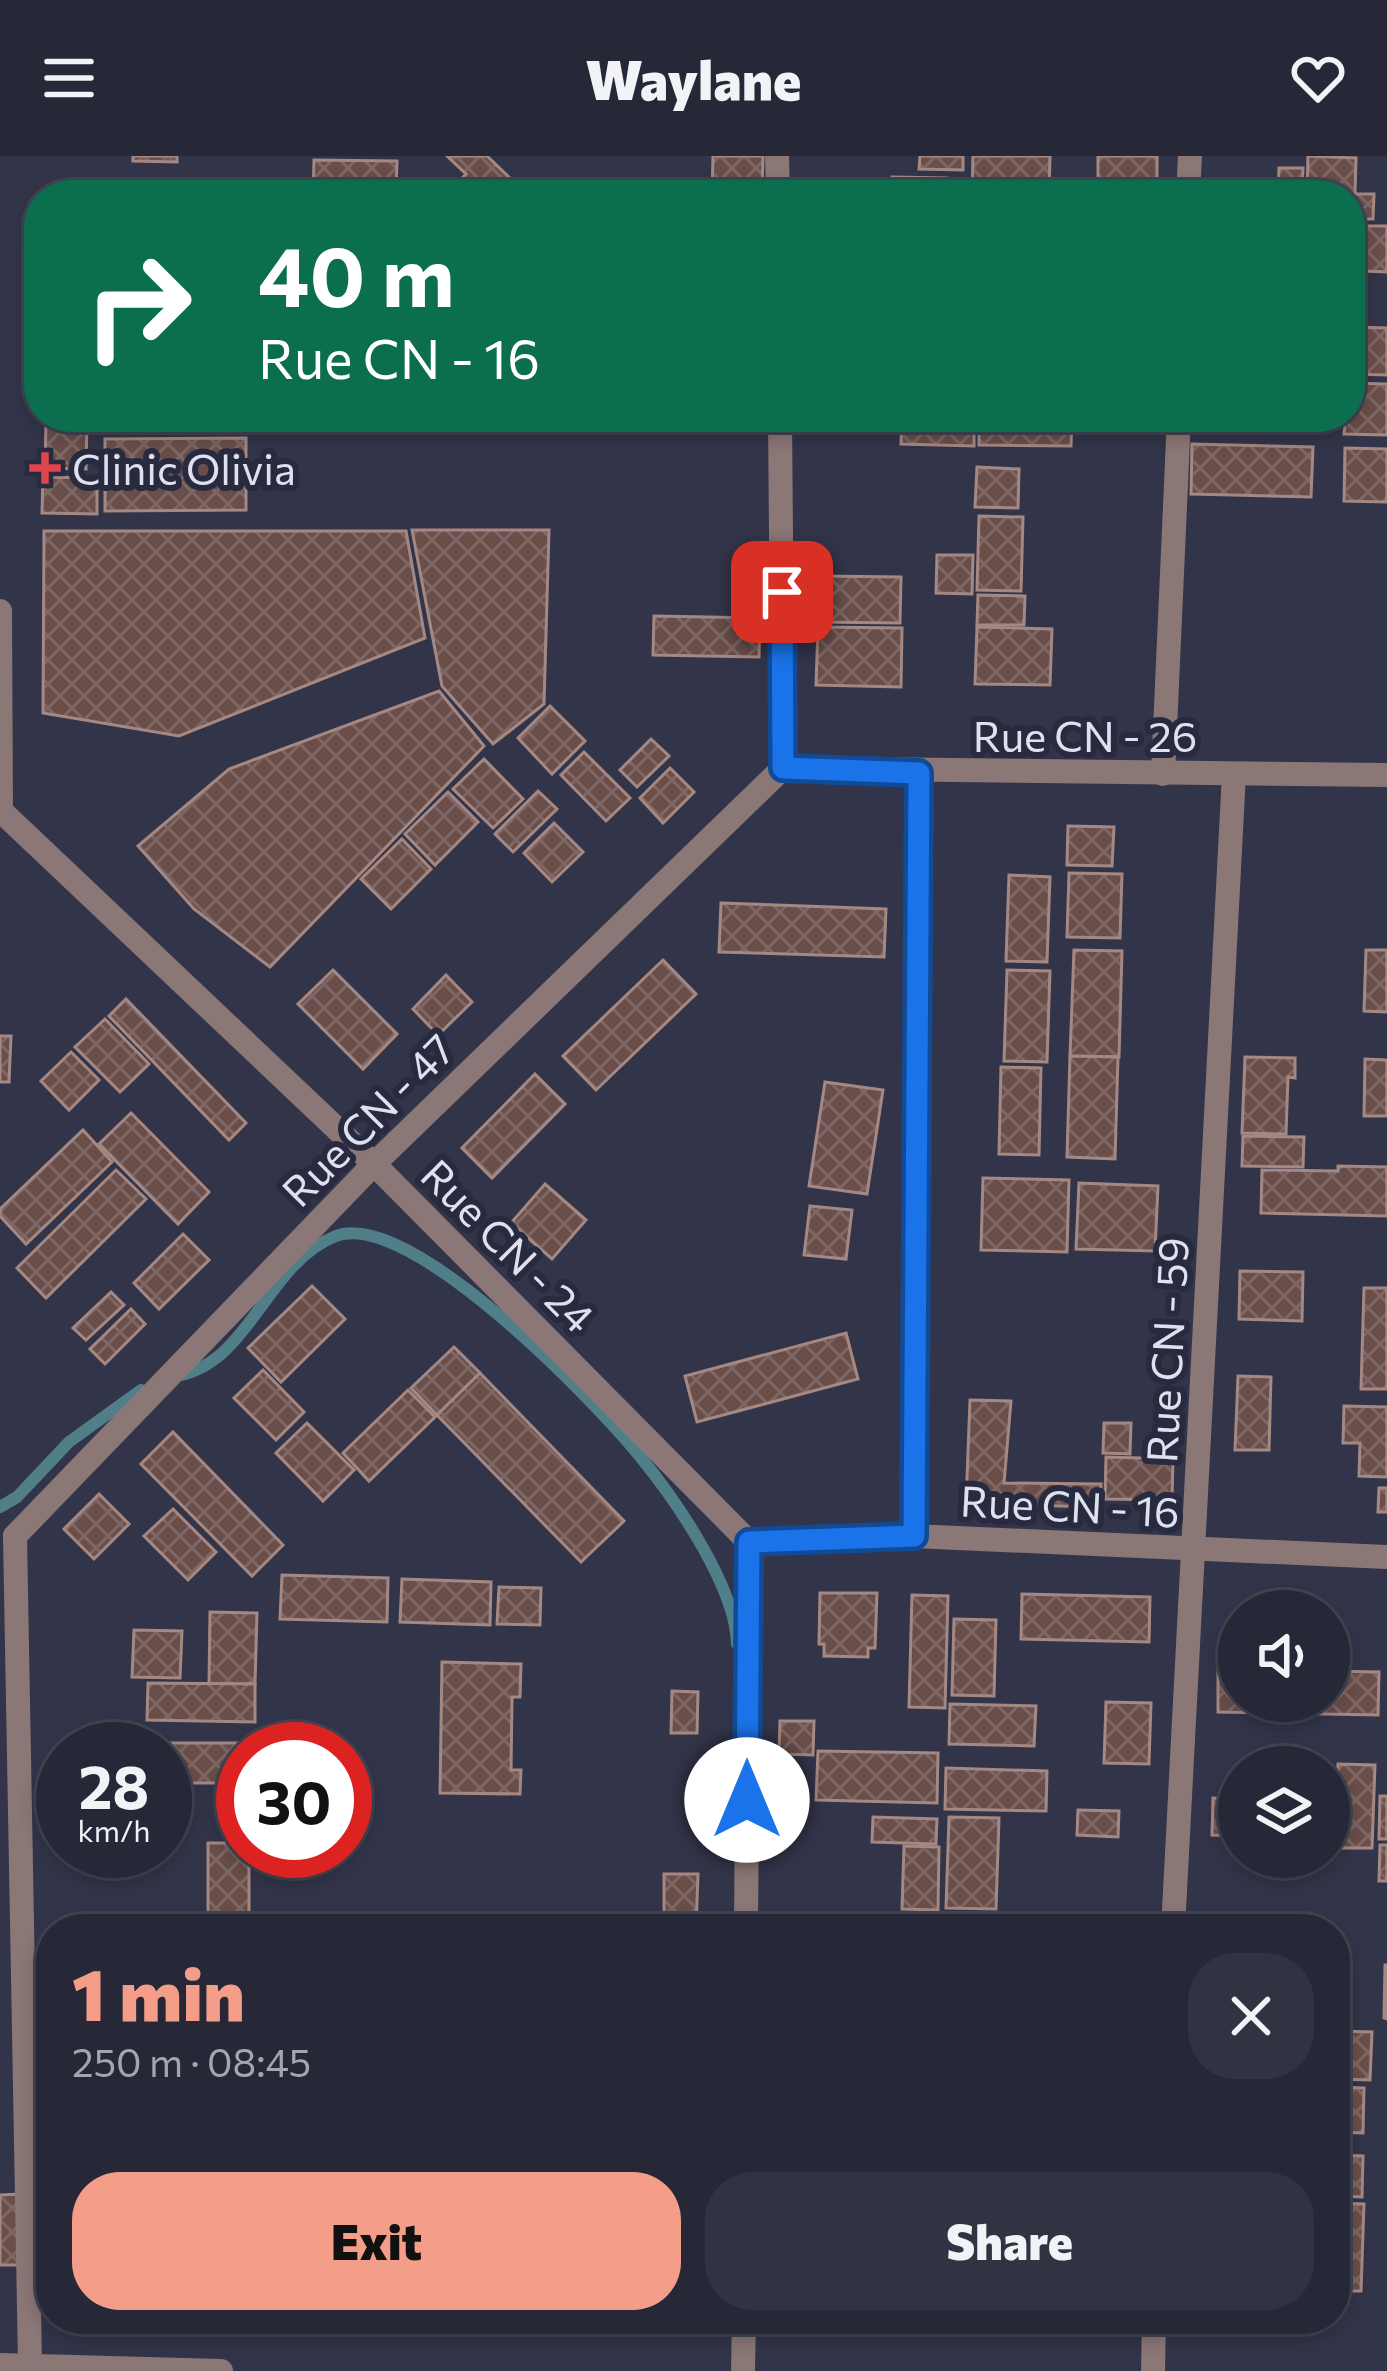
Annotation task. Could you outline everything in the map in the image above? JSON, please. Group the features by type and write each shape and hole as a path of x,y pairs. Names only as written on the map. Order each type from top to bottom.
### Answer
{"street":[{"path":"780,432 783,768"},
{"path":"1163,774 1178,432"},
{"path":"0,611 0,810"},
{"name":"Rue CN - 26","path":"783,768 1387,775"},
{"name":"Rue CN - 47","path":"8,1537 374,1164 783,768"},
{"path":"914,1536 919,773"},
{"name":"Rue CN - 59","path":"1174,1914 1234,774"},
{"name":"Rue CN - 24","path":"0,810 374,1164 749,1542"},
{"name":"Rue CN - 16","path":"749,1542 914,1536 1387,1557"},
{"path":"8,1537 12,2007 30,2363"},
{"path":"746,1914 749,1542"},
{"path":"743,2371 744,2334"},
{"path":"1153,2371 1154,2334"},
{"path":"0,2365 221,2371"}],"building":[{"path":"133,156 177,156 177,162 133,161"},
{"path":"447,156 487,156 512,180 460,180 466,174"},
{"path":"713,156 763,156 762,180 712,180"},
{"path":"920,156 963,156 963,170 919,169"},
{"path":"973,156 1050,156 1049,180 972,180"},
{"path":"1098,156 1157,156 1157,180 1098,180"},
{"path":"1308,156 1356,158 1355,180 1307,180"},
{"path":"314,160 397,161 396,180 313,180"},
{"path":"1279,168 1303,168 1303,180 1279,180"},
{"path":"892,177 947,178 947,180"},
{"path":"1365,194 1374,194 1373,219 1365,219"},
{"path":"1366,226 1387,226 1387,272 1365,271"},
{"path":"1365,327 1387,328 1387,375 1365,374"},
{"path":"1365,383 1387,384 1387,435 1344,434 1365,432"},
{"path":"46,432 87,432 86,469 45,468"},
{"path":"901,432 974,432 974,446 901,444"},
{"path":"979,432 1071,432 1071,446 979,445"},
{"path":"246,438 246,510 105,511 105,439"},
{"path":"1192,444 1313,447 1311,497 1191,494"},
{"path":"1345,448 1387,449 1387,502 1344,501"},
{"path":"977,467 1019,469 1018,508 975,507"},
{"path":"43,477 97,478 97,514 42,513"},
{"path":"979,516 1023,517 1021,591 977,590"},
{"path":"412,530 549,530 544,704 493,744 442,686"},
{"path":"44,531 406,531 425,638 179,736 43,713"},
{"path":"937,555 973,555 972,594 936,593"},
{"path":"819,576 901,577 900,623 818,622"},
{"path":"978,595 1025,596 1024,625 977,625"},
{"path":"654,616 760,618 759,657 653,655"},
{"path":"818,627 902,628 901,687 816,685"},
{"path":"977,627 1052,629 1050,685 975,684"},
{"path":"439,691 484,746 270,967 194,909 138,846 229,769"},
{"path":"550,706 585,741 552,774 518,738"},
{"path":"651,739 669,756 637,787 620,770"},
{"path":"584,752 630,798 606,821 561,775"},
{"path":"484,759 523,799 493,828 453,789"},
{"path":"670,768 694,792 663,823 640,798"},
{"path":"538,791 557,809 513,852 495,834"},
{"path":"448,792 478,822 435,865 405,834"},
{"path":"554,823 583,852 552,882 524,853"},
{"path":"1068,826 1114,827 1112,866 1067,865"},
{"path":"402,839 431,869 391,909 361,879"},
{"path":"1069,873 1122,874 1120,938 1067,937"},
{"path":"1009,875 1050,877 1047,962 1006,961"},
{"path":"721,903 886,909 884,957 719,952"},
{"path":"1074,950 1122,951 1119,1057 1070,1056"},
{"path":"1366,950 1387,950 1387,1012 1364,1011"},
{"path":"663,960 696,994 596,1090 563,1056"},
{"path":"333,970 397,1034 363,1069 298,1004"},
{"path":"1007,970 1050,971 1047,1062 1004,1061"},
{"path":"446,975 472,1002 438,1035 413,1009"},
{"path":"126,999 246,1123 229,1140 109,1016"},
{"path":"105,1019 149,1064 120,1092 75,1047"},
{"path":"0,1036 11,1036 9,1082 0,1082"},
{"path":"71,1052 99,1080 69,1110 41,1081"},
{"path":"1070,1056 1118,1057 1115,1159 1067,1157"},
{"path":"1245,1057 1295,1058 1295,1078 1288,1077 1286,1134 1242,1133"},
{"path":"1365,1059 1387,1060 1387,1116 1364,1116"},
{"path":"1001,1067 1041,1068 1039,1155 999,1154"},
{"path":"535,1074 565,1104 492,1178 462,1148"},
{"path":"825,1082 883,1090 867,1194 809,1186"},
{"path":"131,1113 209,1192 178,1224 99,1144"},
{"path":"83,1130 112,1162 26,1244 0,1216 0,1209"},
{"path":"1243,1136 1304,1137 1303,1167 1242,1166"},
{"path":"1338,1166 1387,1167 1387,1216 1261,1213 1262,1170 1338,1171"},
{"path":"116,1170 146,1199 46,1298 17,1268"},
{"path":"983,1178 1069,1180 1067,1252 981,1250"},
{"path":"1079,1183 1158,1186 1155,1251 1076,1249"},
{"path":"545,1184 586,1220 552,1259 511,1223"},
{"path":"810,1206 852,1210 846,1259 804,1255"},
{"path":"183,1234 209,1260 159,1309 134,1283"},
{"path":"1240,1271 1303,1272 1302,1321 1239,1319"},
{"path":"312,1286 345,1319 281,1382 248,1348"},
{"path":"1364,1288 1387,1288 1387,1389 1361,1389"},
{"path":"111,1292 124,1305 86,1340 73,1328"},
{"path":"131,1309 145,1324 105,1364 90,1349"},
{"path":"846,1333 858,1379 697,1422 685,1376"},
{"path":"454,1347 480,1373 437,1415 411,1388"},
{"path":"263,1370 304,1412 276,1440 234,1398"},
{"path":"480,1373 624,1521 581,1562 437,1415"},
{"path":"1238,1376 1271,1377 1269,1450 1235,1450"},
{"path":"408,1390 435,1417 369,1481 343,1453"},
{"path":"970,1400 1011,1401 1004,1483 1101,1484 1100,1507 966,1504"},
{"path":"1344,1406 1387,1407 1387,1477 1359,1476 1360,1443 1343,1443"},
{"path":"307,1423 354,1470 323,1501 276,1453"},
{"path":"1104,1423 1131,1423 1130,1454 1103,1453"},
{"path":"173,1432 283,1545 252,1576 141,1464"},
{"path":"1106,1457 1173,1459 1172,1500 1105,1499"},
{"path":"1379,1488 1387,1488 1387,1512 1378,1512"},
{"path":"99,1494 129,1524 94,1559 64,1529"},
{"path":"173,1509 216,1552 188,1580 144,1536"},
{"path":"282,1575 388,1578 387,1622 280,1619"},
{"path":"402,1579 491,1582 490,1625 400,1622"},
{"path":"499,1587 541,1588 540,1625 497,1624"},
{"path":"820,1593 877,1593 875,1648 868,1648 868,1657 824,1656 824,1644 819,1644"},
{"path":"1022,1594 1150,1597 1149,1642 1021,1639"},
{"path":"912,1595 948,1596 945,1708 909,1707"},
{"path":"210,1612 257,1613 255,1684 209,1684"},
{"path":"954,1619 996,1620 994,1696 952,1695"},
{"path":"134,1630 182,1631 180,1678 132,1677"},
{"path":"442,1662 521,1664 520,1697 512,1697 511,1770 521,1770 520,1794 440,1793"},
{"path":"1350,1671 1379,1672 1378,1715 1350,1714"},
{"path":"148,1683 255,1684 255,1722 147,1720"},
{"path":"672,1691 698,1692 697,1733 671,1733"},
{"path":"1106,1702 1151,1703 1149,1764 1104,1763"},
{"path":"950,1704 1036,1706 1034,1746 949,1744"},
{"path":"780,1721 814,1721 813,1755 779,1754"},
{"path":"192,1743 216,1743 216,1783 192,1783"},
{"path":"818,1751 938,1753 937,1803 816,1800"},
{"path":"1350,1764 1375,1765 1372,1848 1350,1848"},
{"path":"946,1768 1047,1771 1046,1811 945,1809"},
{"path":"1380,1796 1387,1796 1387,1839 1379,1839"},
{"path":"1213,1798 1218,1798 1218,1835 1212,1835"},
{"path":"1078,1810 1119,1811 1118,1837 1077,1835"},
{"path":"873,1817 937,1819 936,1844 872,1842"},
{"path":"949,1817 999,1818 996,1909 946,1908"},
{"path":"208,1843 216,1843 216,1878 249,1878 249,1914 208,1914"},
{"path":"1380,1845 1387,1845 1387,1881 1379,1881"},
{"path":"904,1846 939,1847 938,1910 902,1909"},
{"path":"664,1874 698,1874 697,1914 664,1914"},
{"path":"1387,1965 1387,2019 1384,2018"},
{"path":"1350,2031 1372,2032 1370,2080 1350,2079"},
{"path":"1350,2088 1364,2088 1363,2133 1350,2133"},
{"path":"1350,2156 1363,2156 1362,2197 1350,2197"},
{"path":"20,2194 20,2265 0,2265 0,2195"},
{"path":"1350,2204 1364,2204 1361,2291 1350,2291"}],"waterway":[{"path":"176,1376 201,1368 222,1353 292,1268 312,1249 336,1236 369,1235 409,1251 500,1316 586,1397 642,1459 716,1572 737,1644"},
{"path":"0,1507 17,1497 69,1442 141,1390"}],"place":[{"name":"Clinic Olivia","path":"45,468"}],"route":[{"path":"747,1800 749,1542 914,1536 919,773 783,768 782,592"}]}
